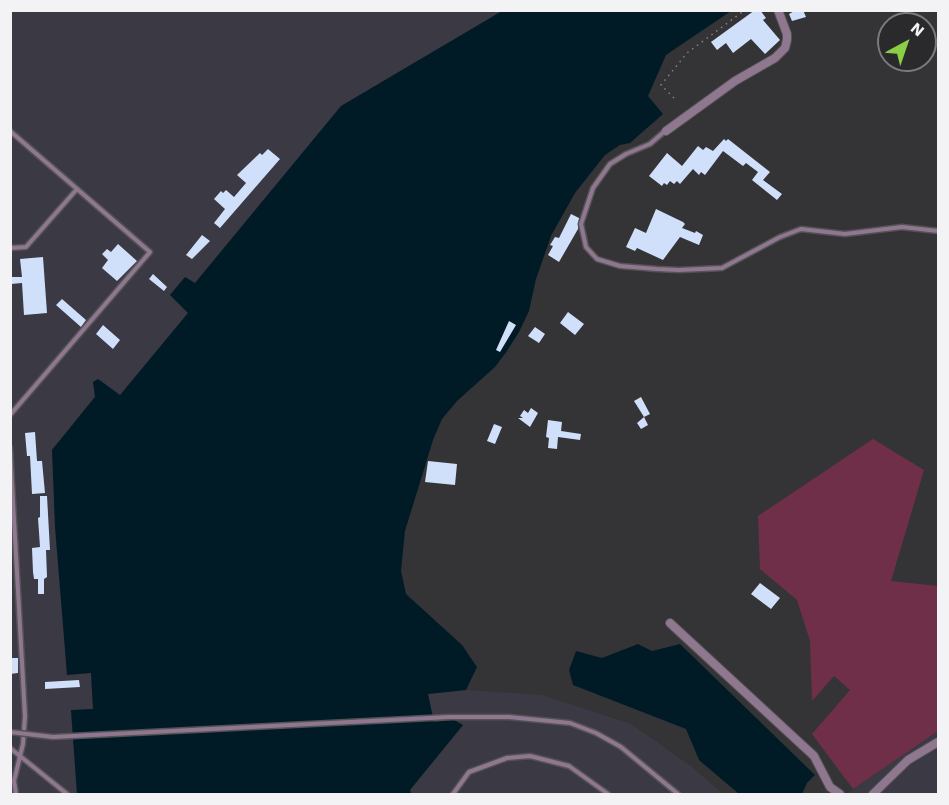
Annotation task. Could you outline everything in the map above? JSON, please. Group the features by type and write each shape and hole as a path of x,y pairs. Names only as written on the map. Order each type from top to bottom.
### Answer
{"street":[{"path":"666,131 735,81 776,58 785,48 787,40 778,10"},
{"path":"670,622 814,756 830,786 840,795"},
{"path":"873,795 908,760 939,742"}],"lane":[{"path":"10,131 150,252 10,415"},
{"path":"666,131 650,144 610,164 593,188 581,224 586,247 597,259 620,266 657,269 722,268 780,237 801,229 845,234 902,227 939,231"},
{"path":"10,248 26,247 77,189"},
{"path":"10,448 24,694 23,744 14,781 16,795"},
{"path":"10,732 53,737 469,716 509,717 570,723 596,733 621,747 678,795"},
{"path":"10,748 67,795"},
{"path":"453,795 470,772 507,758 530,756 569,766 608,795"}],"path":[{"path":"674,98 661,85 687,53 745,10"}],"shaded area":[{"path":"10,11 502,11 341,106 195,283 185,277 170,295 188,313 120,396 99,379 95,396 52,449 67,674 91,672 93,709 71,711 77,794 11,794"},
{"path":"873,439 924,470 891,581 938,586 938,731 853,789 812,734 850,690 834,676 812,701 810,641 797,600 760,569 758,516"},
{"path":"466,690 542,695 631,724 691,766 723,794 411,794 410,790 463,725 454,720 434,722 428,694"},
{"path":"938,731 938,794 848,794 853,789"}],"water":[{"path":"502,11 731,11 666,55 648,96 663,114 630,143 620,145 605,155 575,193 551,236 536,279 529,311 519,332 495,367 457,401 442,419 433,440 405,531 401,571 406,594 462,645 477,667 466,690 428,694 434,722 454,720 463,725 410,790 411,794 77,794 71,710 93,709 91,673 67,675 55,527 52,450 95,397 93,382 98,379 120,395 188,313 170,295 185,277 195,283 341,106"},
{"path":"638,644 652,651 680,644 815,775 807,783 802,794 739,794 699,760 686,729 573,685 569,670 576,651 602,658"}],"building":[{"path":"755,10 760,10 766,18 763,20 780,40 765,54 751,39 733,53 726,43 717,50 711,42"},
{"path":"796,10 803,10 806,17 792,21 789,14"},
{"path":"724,139 726,141 728,139 770,172 763,180 782,194 777,200 752,180 758,172 746,163 743,166 723,151 705,175 701,172 699,175 693,169 680,184 677,181 674,184 670,181 667,185 664,183 662,186 649,176 667,153 682,166 698,146 703,150 706,147 713,151"},
{"path":"268,149 280,159 220,228 214,223 225,209 214,199 221,191 223,193 226,190 234,197 246,183 237,175 260,153 262,155"},
{"path":"656,209 683,222 685,224 682,228 703,235 699,245 680,237 663,260 637,248 635,251 626,247 635,228 646,233"},
{"path":"571,214 579,218 578,229 559,262 548,255 553,246 550,245 555,237 559,238"},
{"path":"202,235 210,241 192,259 186,255"},
{"path":"118,244 137,261 117,281 102,268 108,260 102,254 107,249 111,252"},
{"path":"43,257 47,313 24,315 22,283 11,284 11,277 22,277 20,259"},
{"path":"153,274 167,287 164,291 149,279"},
{"path":"62,299 86,320 81,327 56,305"},
{"path":"568,312 584,324 575,335 560,323"},
{"path":"509,321 516,325 500,352 496,350"},
{"path":"103,325 120,340 113,349 96,334"},
{"path":"535,327 545,334 539,343 528,336"},
{"path":"641,397 650,414 644,417 634,401"},
{"path":"531,408 538,413 530,427 518,418 523,418 520,416 524,410 528,413"},
{"path":"644,417 648,425 641,429 637,423"},
{"path":"548,420 562,422 561,431 581,434 580,440 558,437 557,449 548,448 549,438 546,437"},
{"path":"494,424 502,427 495,444 487,441"},
{"path":"35,432 37,461 42,461 45,493 32,494 30,456 27,456 25,433"},
{"path":"428,461 457,464 455,485 425,482"},
{"path":"40,496 47,496 50,550 46,550 47,577 44,579 44,594 38,594 38,579 34,579 32,548 40,547 38,518 40,517"},
{"path":"760,583 780,598 771,609 751,594"},
{"path":"10,658 18,658 18,673 10,674"},
{"path":"79,680 80,687 45,689 45,682"}]}
